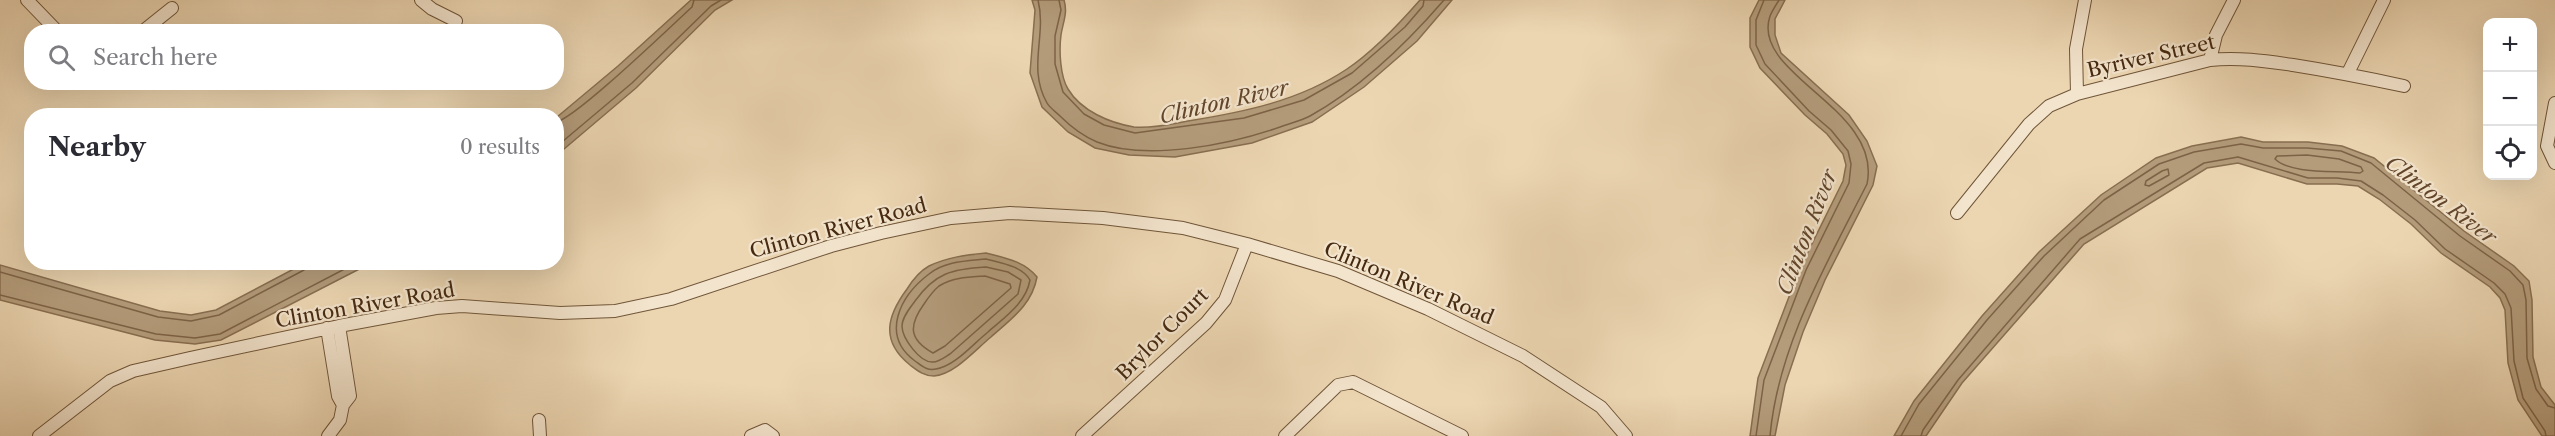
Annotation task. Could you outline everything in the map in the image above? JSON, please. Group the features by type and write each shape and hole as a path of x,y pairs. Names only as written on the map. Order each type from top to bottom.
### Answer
{"street":[{"path":"27,0 50,24"},
{"path":"421,0 432,9 456,21"},
{"path":"2077,94 2076,49 2085,0"},
{"path":"2210,60 2216,35 2234,0"},
{"path":"2348,73 2384,0"},
{"path":"152,24 171,8"},
{"name":"Byriver Street","path":"1957,213 2036,117 2056,103 2077,94 2210,60 2237,58 2348,73 2404,86"},
{"path":"2555,103 2547,146 2555,163"},
{"name":"Clinton River Road","path":"39,436 93,392 126,373 333,327 436,308 462,306 560,313 615,311 671,298 831,246 930,221 979,214 1058,215 1152,224 1212,234 1366,282 1484,335 1523,356 1588,397 1626,436"},
{"name":"Brylor Court","path":"1082,436 1206,323 1225,300 1247,244"},
{"path":"328,436 340,420 343,405 338,396 333,327"},
{"path":"1285,436 1331,391 1344,383 1353,382 1379,397 1462,436"},
{"path":"539,420 540,436"},
{"path":"751,436 769,433"}],"water":[{"path":"691,0 732,0 715,10 636,88 564,149 564,111"},
{"path":"1032,0 1064,0 1065,13 1060,41 1063,77 1068,89 1080,104 1097,115 1125,125 1154,127 1230,114 1270,104 1310,89 1347,69 1367,54 1420,0 1452,0 1417,41 1364,87 1312,122 1252,143 1175,157 1129,155 1095,148 1068,132 1042,107 1030,73 1035,10"},
{"path":"1759,0 1785,0 1775,19 1775,35 1781,53 1849,115 1867,141 1877,166 1873,185 1825,280 1803,332 1785,385 1775,436 1750,436 1758,378 1800,268 1843,181 1846,165 1843,154 1827,134 1805,115 1760,68 1750,47 1750,18"},
{"path":"2241,137 2263,142 2308,142 2342,146 2374,158 2464,231 2514,266 2529,281 2532,300 2533,357 2541,387 2555,405 2555,436 2542,436 2518,400 2508,363 2505,310 2500,298 2490,287 2441,253 2411,224 2358,186 2307,184 2238,163 2207,168 2084,244 1962,383 1926,436 1894,436 1914,401 1982,316 2039,252 2101,195 2156,158 2192,146"},
{"path":"986,253 1014,261 1032,272 1037,277 1031,296 1013,317 950,371 934,376 921,373 900,356 891,338 891,319 900,299 914,280 929,266 950,258"},
{"path":"0,265 160,311 191,315 216,310 292,270 357,270 221,340 195,344 155,340 0,300"}],"water label":[{"name":"Clinton River","path":"1224,102"},
{"name":"Clinton River","path":"2441,200"},
{"name":"Clinton River","path":"1807,232"}]}
